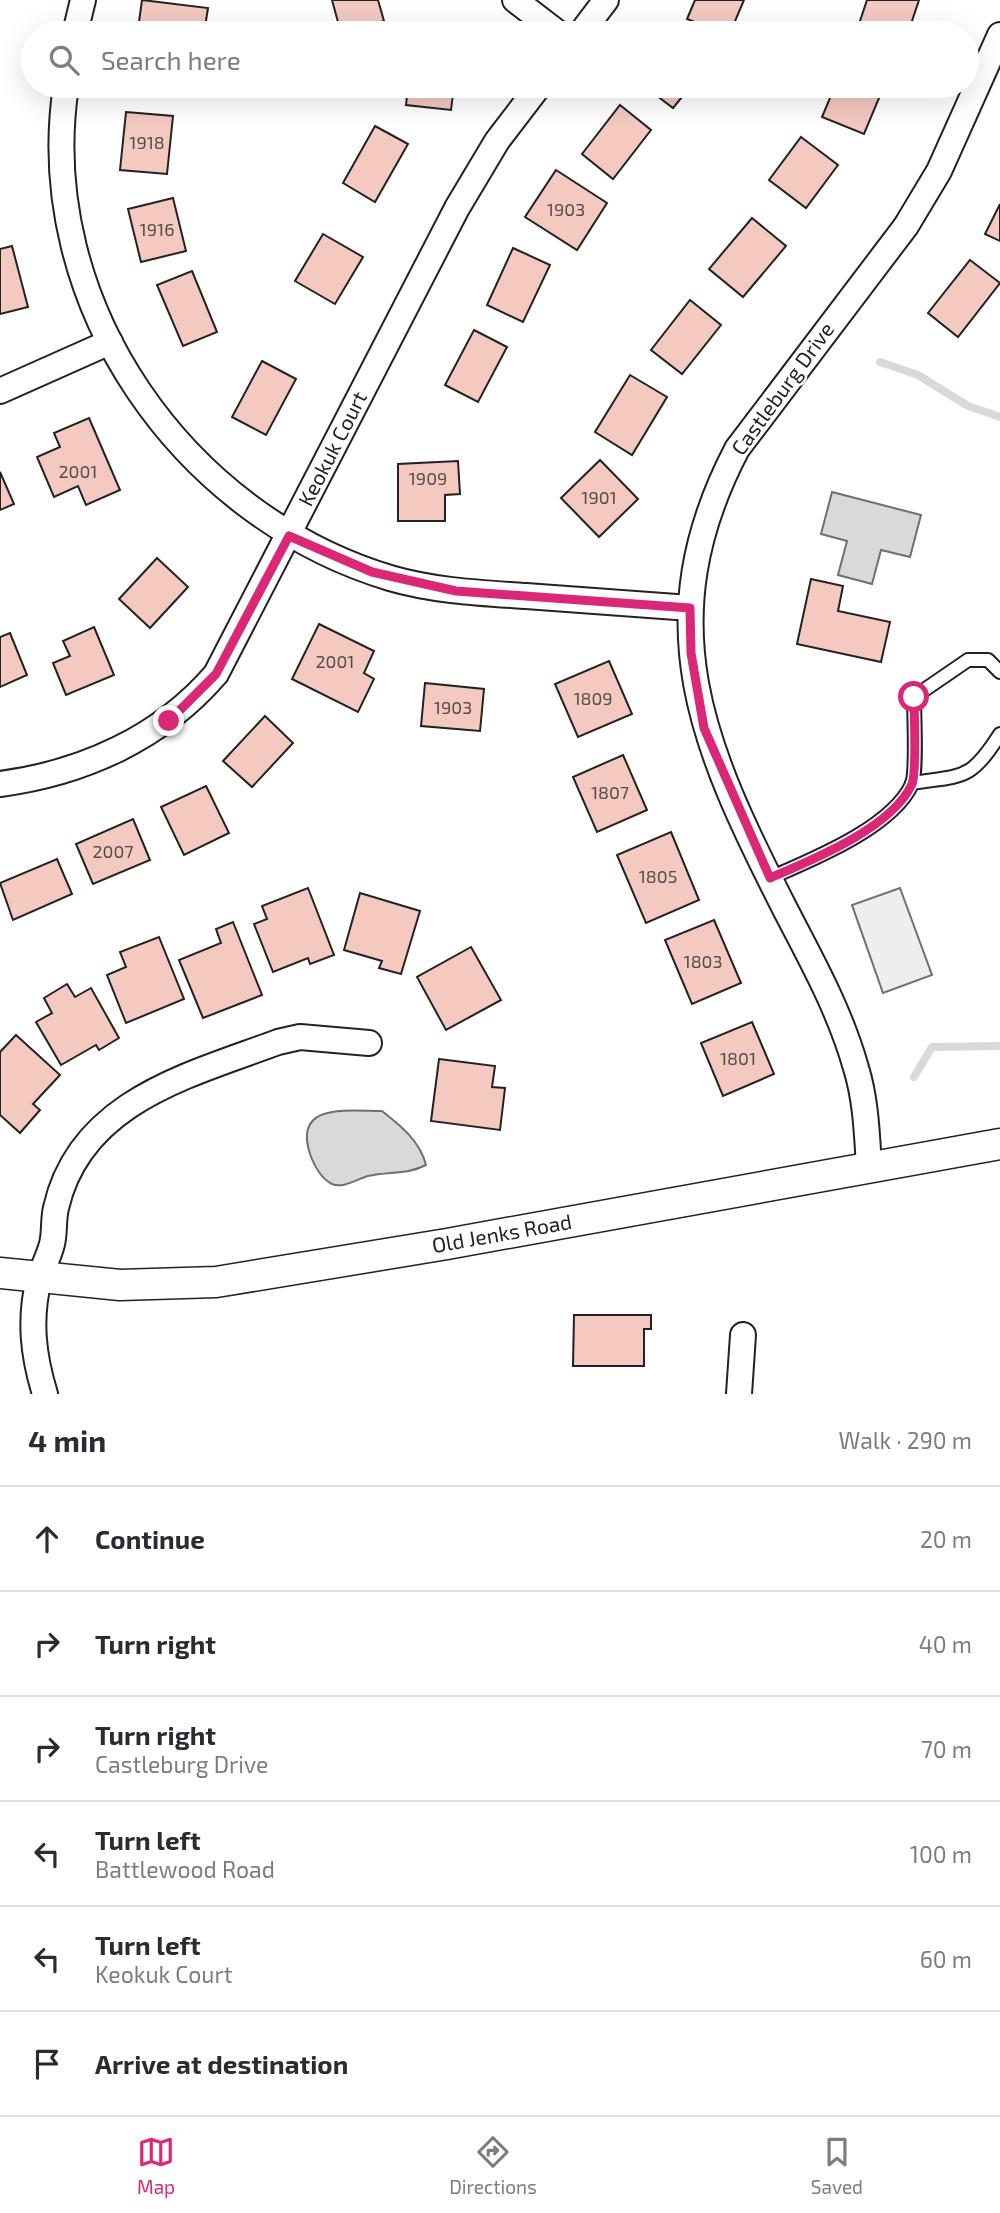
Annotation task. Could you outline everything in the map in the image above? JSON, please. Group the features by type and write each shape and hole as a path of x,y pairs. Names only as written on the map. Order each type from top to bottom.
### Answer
{"street":[{"path":"78,21 83,0"},
{"path":"515,0 542,21"},
{"path":"590,21 606,0"},
{"name":"Castleburg Drive","path":"979,82 1000,35"},
{"path":"65,98 62,146 70,222 78,260 110,342 142,397 195,462 225,490 289,536 382,576 456,591 690,608"},
{"name":"Keokuk Court","path":"0,784 62,771 144,737 169,721 216,674 457,208 497,141 530,98"},
{"name":"Castleburg Drive","path":"869,1167 867,1127 857,1070 836,1007 770,878 704,728 691,653 690,608 703,525 716,488 737,449 906,226 939,171 972,98"},
{"path":"0,391 110,342"},
{"path":"45,1394 33,1341 32,1316 39,1279 52,1244 56,1207 80,1151 120,1109 148,1092 278,1042 300,1037 369,1043"},
{"name":"Old Jenks Road","path":"0,1273 120,1285 216,1282 1000,1144"},
{"path":"739,1394 743,1335"}],"lane":[{"path":"770,878 834,851 863,832 887,813 912,783 914,697 968,660 988,660 1000,672"},
{"path":"912,783 967,775 985,758 1000,734"}],"shaded area":[{"path":"832,492 921,515 910,557 881,550 872,584 838,575 847,541 821,534"},
{"path":"900,888 932,975 883,993 852,905"},
{"path":"382,1111 414,1141 426,1165 412,1170 368,1176 341,1185 332,1184 324,1178 310,1154 307,1137 309,1125 327,1113"}],"building":[{"path":"142,0 208,8 206,21 139,21"},
{"path":"332,0 378,0 384,21 338,21"},
{"path":"695,0 744,0 735,21 687,19"},
{"path":"867,0 919,0 912,21 860,21"},
{"path":"407,98 452,98 451,110 406,105"},
{"path":"660,98 681,98 673,108"},
{"path":"830,98 879,98 864,134 822,117"},
{"path":"620,105 651,130 613,179 582,154"},
{"path":"126,112 173,116 167,174 120,170"},
{"path":"375,126 408,144 375,202 343,183"},
{"path":"801,137 838,165 806,208 769,180"},
{"path":"556,170 607,203 577,250 525,217"},
{"path":"173,198 186,251 141,262 128,209"},
{"path":"1000,204 1000,241 985,234"},
{"path":"752,218 786,246 743,297 709,269"},
{"path":"323,234 363,257 335,304 295,281"},
{"path":"12,246 28,307 0,314 0,249"},
{"path":"513,248 550,265 523,322 487,305"},
{"path":"970,260 1000,283 958,337 928,313"},
{"path":"192,271 217,332 183,346 157,285"},
{"path":"690,300 721,325 682,374 651,350"},
{"path":"474,330 507,347 478,402 445,385"},
{"path":"262,361 296,379 266,435 232,417"},
{"path":"630,375 667,397 632,455 595,432"},
{"path":"89,418 120,490 86,505 78,486 54,497 37,457 60,447 54,433"},
{"path":"600,460 638,499 599,537 561,498"},
{"path":"458,461 460,494 445,495 445,521 398,521 398,464"},
{"path":"0,472 14,504 0,510"},
{"path":"157,558 188,587 150,628 119,599"},
{"path":"811,579 843,586 838,611 890,622 881,662 797,644"},
{"path":"319,624 374,651 364,673 374,679 358,712 292,679"},
{"path":"94,627 114,675 66,695 53,663 70,656 63,641"},
{"path":"10,633 27,675 0,687 0,637"},
{"path":"609,661 632,714 578,737 555,684"},
{"path":"425,683 484,689 480,731 421,726"},
{"path":"265,716 293,743 252,787 223,761"},
{"path":"623,755 647,810 597,832 573,777"},
{"path":"206,786 229,833 184,855 161,807"},
{"path":"133,819 150,860 93,884 76,844"},
{"path":"671,832 699,900 646,923 617,855"},
{"path":"57,859 72,894 13,920 0,883"},
{"path":"308,888 334,955 310,964 308,958 273,972 254,924 267,919 262,906"},
{"path":"360,893 420,911 401,974 379,968 382,961 344,950"},
{"path":"714,920 741,983 692,1004 665,940"},
{"path":"233,922 262,995 203,1018 179,960 221,943 216,929"},
{"path":"159,937 184,999 126,1023 107,975 126,967 120,952"},
{"path":"471,947 501,1000 446,1030 417,977"},
{"path":"67,984 75,997 91,988 119,1038 99,1050 96,1045 61,1065 36,1022 52,1013 44,998"},
{"path":"752,1022 774,1074 723,1096 701,1043"},
{"path":"16,1035 60,1075 33,1104 40,1110 20,1133 0,1115 0,1052"},
{"path":"439,1059 495,1066 492,1087 505,1088 500,1130 431,1121"},
{"path":"574,1315 651,1315 651,1329 644,1329 644,1366 573,1366"}],"waterway":[{"path":"880,362 918,375 968,406 1000,417"},
{"path":"914,1077 932,1047 1000,1046"}],"route":[{"path":"169,721 198,695 216,674 289,536 393,579 456,591 690,608 691,653 704,728 718,766 770,878 834,851 863,832 887,813 912,783 914,697"}]}
